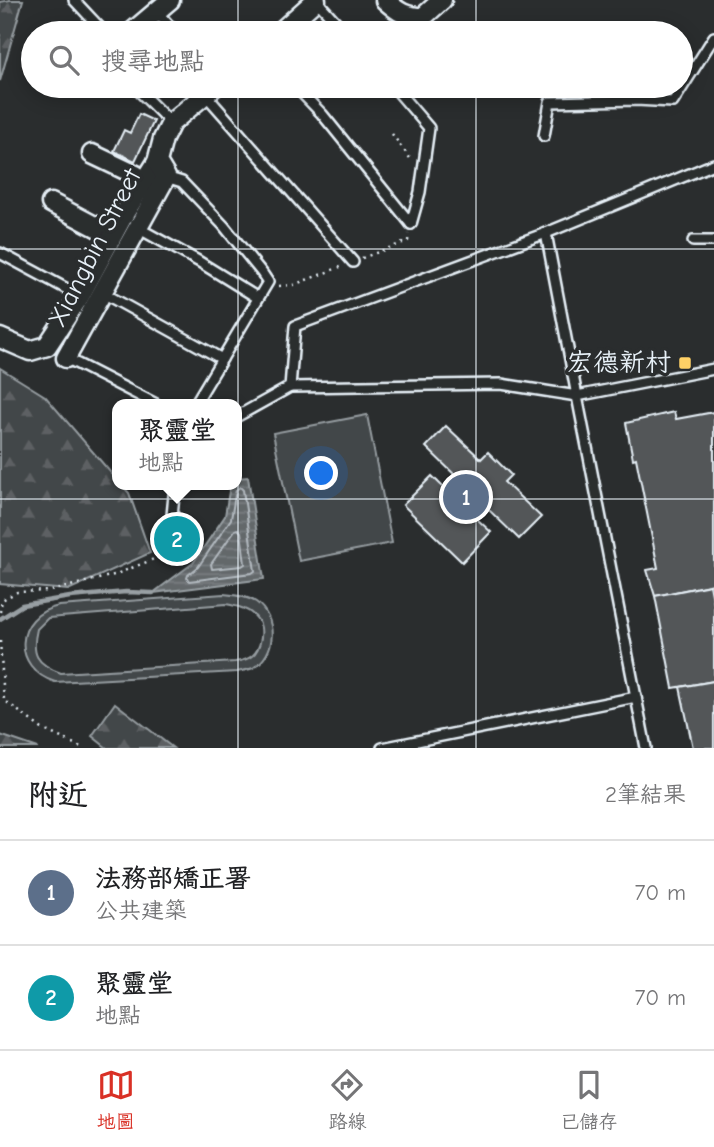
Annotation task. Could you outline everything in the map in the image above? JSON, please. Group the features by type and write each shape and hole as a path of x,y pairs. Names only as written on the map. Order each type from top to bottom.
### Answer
{"street":[{"path":"292,21 316,0"},
{"path":"386,0 410,17 423,17 442,0"},
{"path":"145,21 163,6"},
{"name":"Xiangbin Street","path":"66,358 138,228 161,169 163,139 171,123 201,98"},
{"path":"92,153 135,175"},
{"name":"Xiangbin Street","path":"0,338 30,351 47,346 80,296 126,211 161,169"},
{"path":"51,203 104,232"}],"lane":[{"path":"74,0 94,21"},
{"path":"316,0 335,21"},
{"path":"693,70 714,37"},
{"path":"146,98 171,123"},
{"path":"217,98 353,262"},
{"path":"307,98 411,224"},
{"path":"403,98 429,128 420,192 411,224"},
{"path":"544,136 550,103 636,100 673,102 676,98"},
{"path":"290,387 295,326 546,233 714,164"},
{"path":"161,169 182,182 224,226 268,282 198,399"},
{"path":"138,228 258,298"},
{"path":"546,233 646,748"},
{"path":"693,241 714,241"},
{"path":"0,253 80,296"},
{"path":"103,293 222,359"},
{"path":"66,358 146,399"},
{"path":"242,414 290,387 501,384 577,396 714,369"},
{"path":"171,526 175,490"},
{"path":"382,748 636,697"}],"path":[{"path":"392,134 423,175"},
{"path":"268,282 280,286 293,285 408,241 411,224"},
{"path":"0,612 2,600 17,592 50,591 114,575 154,559 171,526"},
{"path":"0,640 4,700 42,729 83,748"}],"green space":[{"path":"23,0 0,81 0,2"},
{"path":"0,368 45,396 112,474 112,490 126,490 129,493 150,553 68,590 0,584"},
{"path":"367,415 392,543 299,561 273,433"},
{"path":"224,594 240,596 256,602 263,609 271,626 272,636 267,654 261,662 253,668 237,672 55,682 41,675 31,665 25,654 24,642 26,630 33,620 44,611 59,606","holes":["226,604 251,613 261,628 258,649 242,661 61,673 41,662 35,652 37,629 48,618"]},
{"path":"115,703 173,748 107,748 92,736"},
{"path":"0,735 38,748 0,748"}],"water":[{"path":"248,477 264,579 153,593 193,563 225,516 229,490 242,490 242,478"}],"building":[{"path":"139,114 154,121 135,161 114,151 124,130 130,133"},
{"path":"674,412 676,419 714,412 714,584 655,596 647,570 658,568 636,458 633,459 626,423"},
{"path":"446,426 481,459 488,452 511,475 504,482 541,517 519,539 488,509 477,519 491,532 462,562 403,505 432,476 445,489 457,477 426,447"},
{"path":"174,529 188,536 181,549 167,542"},
{"path":"710,585 714,605 714,681 673,688 655,596"},
{"path":"714,681 714,748 693,748 680,687"}],"waterway":[{"path":"0,619 22,605 70,597 126,592 153,593"}],"place":[{"name":"宏德新村","path":"685,363"},
{"name":"法務部矯正署","path":"466,497"},
{"name":"聚靈堂","path":"177,539"}]}
